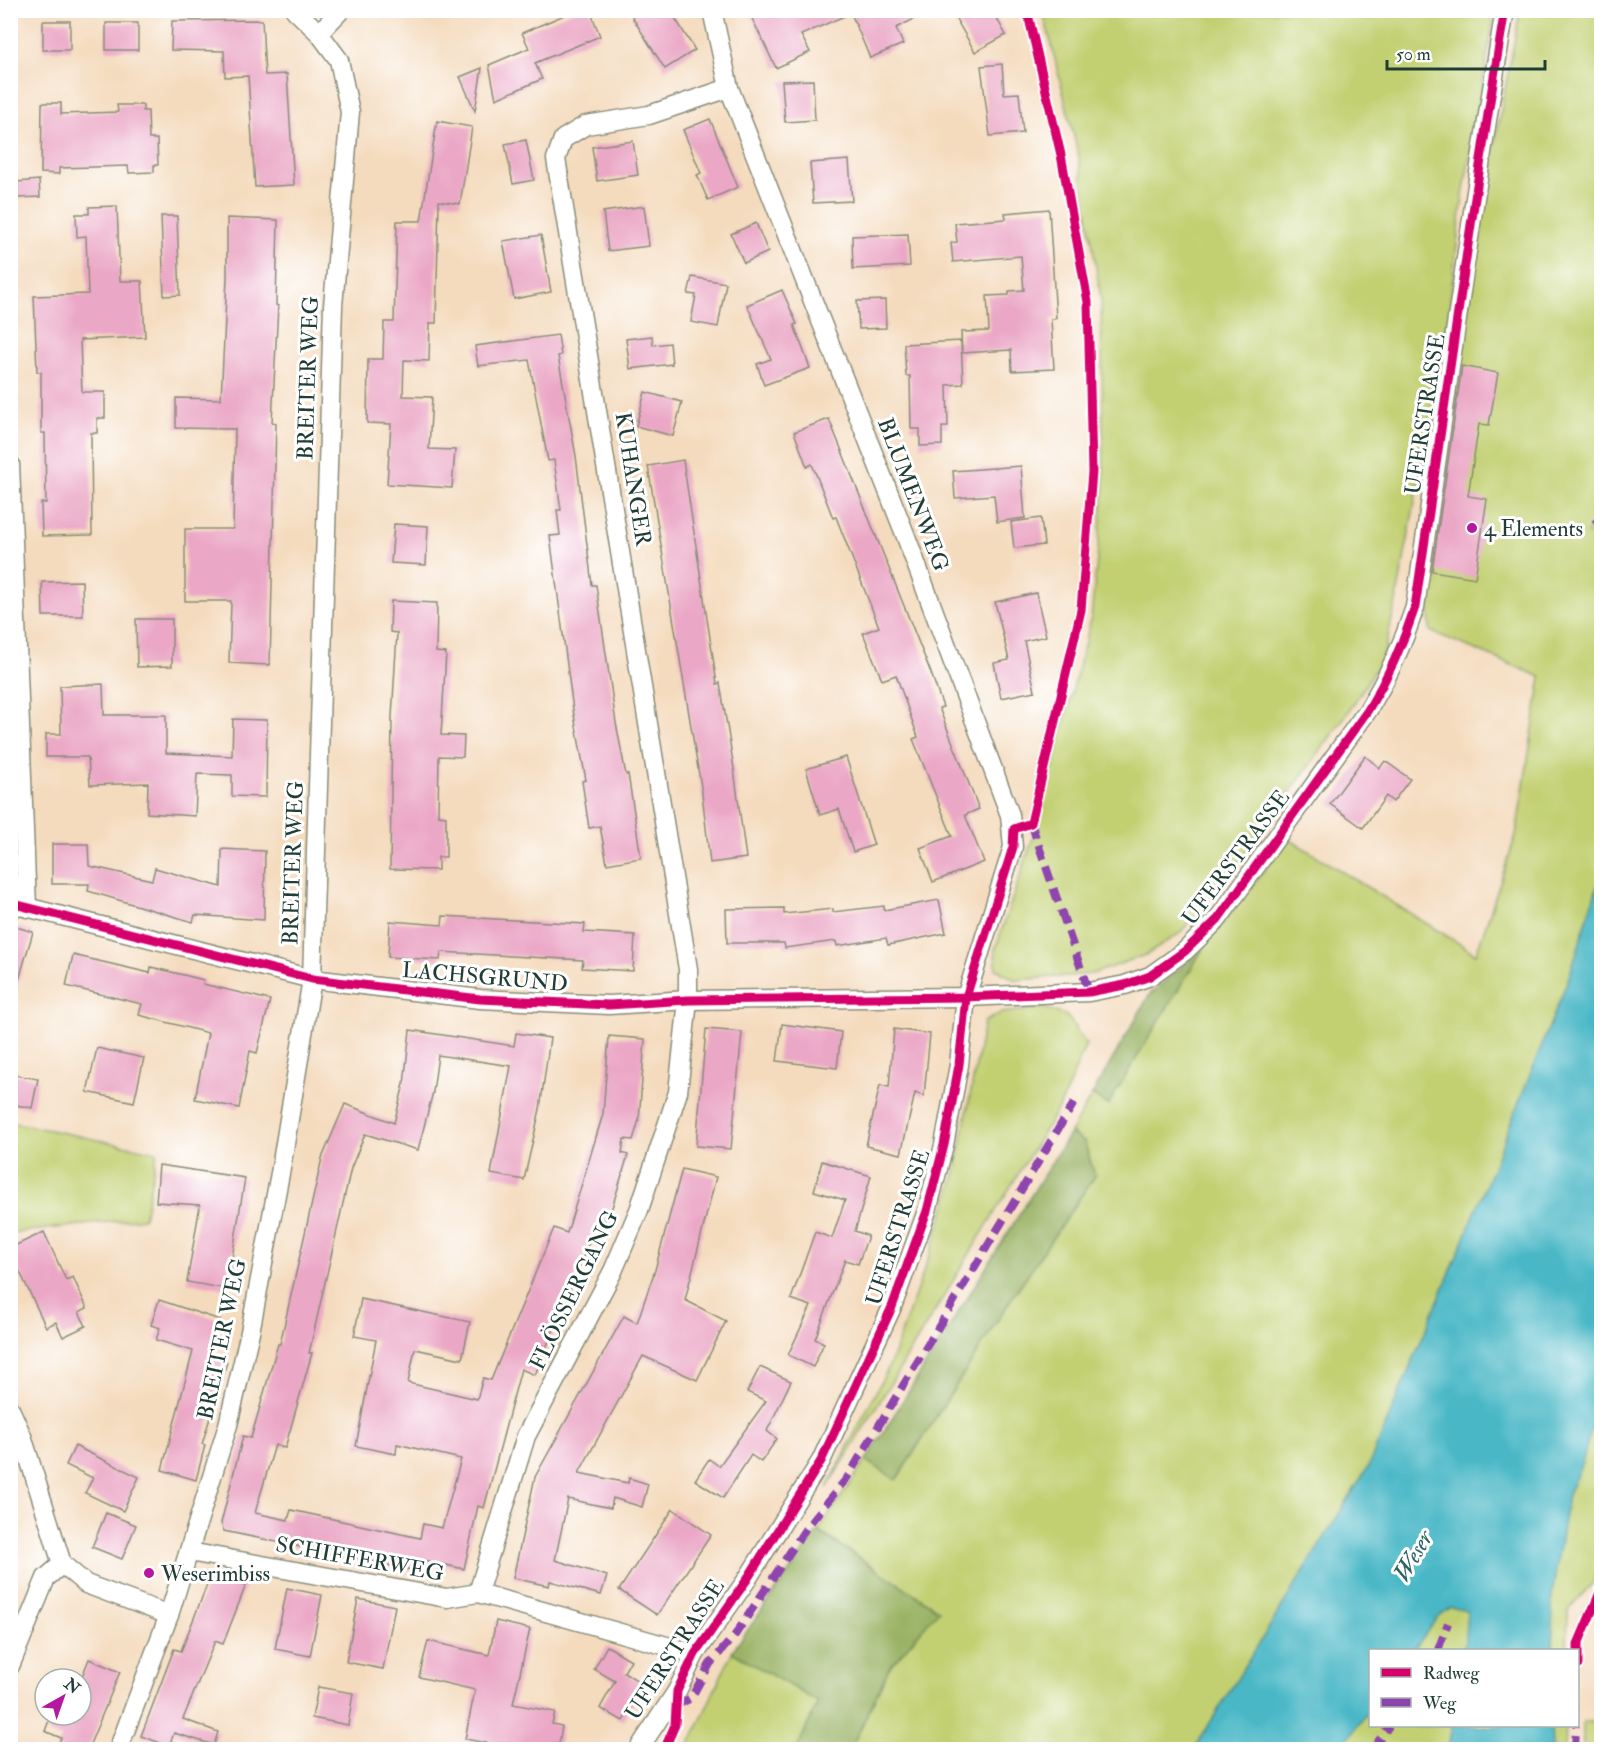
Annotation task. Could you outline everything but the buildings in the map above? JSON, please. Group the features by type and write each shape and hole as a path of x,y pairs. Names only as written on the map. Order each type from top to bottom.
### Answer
{"street":[{"name":"BREITER WEG","path":"118,1749 169,1616 228,1425 250,1332 281,1168 312,979 333,306 350,112 339,60 320,33 295,10"},
{"path":"320,33 341,10"},
{"name":"BLUMENWEG","path":"712,10 729,88 900,523 1011,815 1013,847 966,998"},
{"name":"UFERSTRASSE","path":"638,1749 677,1691 695,1654 746,1581 821,1461 892,1307 927,1211 944,1146 959,1065 966,998 1105,989 1150,976 1185,951 1218,919 1387,678 1403,644 1415,607 1454,353 1475,188 1505,10"},
{"name":"KUHANGER","path":"688,1000 688,969 556,159 563,139 586,126 649,115 729,88"},
{"path":"10,464 19,905"},
{"name":"LACHSGRUND","path":"19,905 312,979 480,999 609,1005 688,1000 966,998"},
{"name":"FLÖSSERGANG","path":"477,1593 526,1436 613,1271 639,1210 678,1092 688,1000"},
{"path":"10,1408 22,1436 62,1564 86,1584 169,1616"},
{"name":"SCHIFFERWEG","path":"189,1552 447,1599 477,1593 695,1654"},
{"path":"10,1666 46,1578 62,1564"}],"green space":[{"path":"1043,11 1495,11 1463,195 1445,342 1396,602 1383,657 1349,711 1226,880 1179,934 1148,954 1092,974 1016,980 996,969 995,950 1040,817 1091,619 1104,489 1101,299 1078,153"},
{"path":"1520,11 1601,11 1602,522 1594,524 1587,534 1602,535 1601,875 1569,977 1470,1225 1368,1467 1194,1749 851,1749 889,1668 938,1610 818,1531 866,1460 897,1479 1013,1296 1095,1176 1084,1141 1070,1133 1092,1095 1108,1104 1204,947 1289,839 1476,954 1516,835 1541,677 1430,631 1426,566 1485,194"},
{"path":"1204,947 1108,1105 1092,1095 1150,994"},
{"path":"1044,1008 1067,1016 1086,1044 1062,1102 827,1488 891,1362 932,1248 955,1175 984,1022 1001,1013"},
{"path":"11,1122 157,1152 144,1218 11,1233"},
{"path":"1070,1133 1084,1141 1095,1176 1013,1296 896,1480 866,1460"},
{"path":"1601,1391 1601,1564 1592,1584 1568,1611 1567,1649 1553,1649 1552,1595 1568,1495 1583,1460"},
{"path":"818,1531 939,1610 889,1668 851,1749 797,1749 818,1702 732,1652"},
{"path":"1451,1607 1467,1611 1464,1649 1415,1649 1438,1616"},
{"path":"732,1652 818,1702 797,1749 687,1750"},
{"path":"1369,1710 1369,1727 1452,1727 1448,1749 1340,1749"},
{"path":"1583,1722 1601,1722 1601,1749 1583,1749"},
{"path":"1551,1727 1565,1727 1564,1749 1552,1749"}],"water":[{"name":"Weser","path":"1601,875 1601,1391 1583,1460 1568,1495 1552,1595 1553,1649 1464,1649 1467,1611 1451,1607 1438,1616 1415,1649 1369,1649 1369,1710 1340,1749 1194,1749 1368,1467 1470,1225 1569,977"},
{"path":"1452,1727 1551,1727 1552,1749 1448,1749"}],"marked path":[{"path":"1594,524 1602,518"},
{"path":"1031,823 1089,992"},
{"path":"676,1706 691,1698 710,1664 735,1635 806,1528 847,1478 1074,1103"},
{"path":"1438,1649 1448,1623"},
{"path":"1372,1750 1388,1727"},
{"path":"1575,1750 1576,1727"}],"cycle path":[{"path":"664,1750 675,1725 677,1691 695,1654 746,1581 821,1461 892,1307 927,1211 944,1145 959,1065 966,997 1013,847 1014,829 1031,823 1081,610 1092,472 1088,302 1061,155 1027,10"},
{"path":"10,903 312,979 480,999 609,1005 688,1000 966,997 1089,992 1125,985 1150,976 1185,951 1218,919 1368,710 1406,634 1415,607 1469,234 1505,10"},
{"path":"1578,1649 1578,1644 1602,1588"}],"place":[{"name":"4 Elements","path":"1472,528"},
{"name":"Weserimbiss","path":"149,1573"}]}
